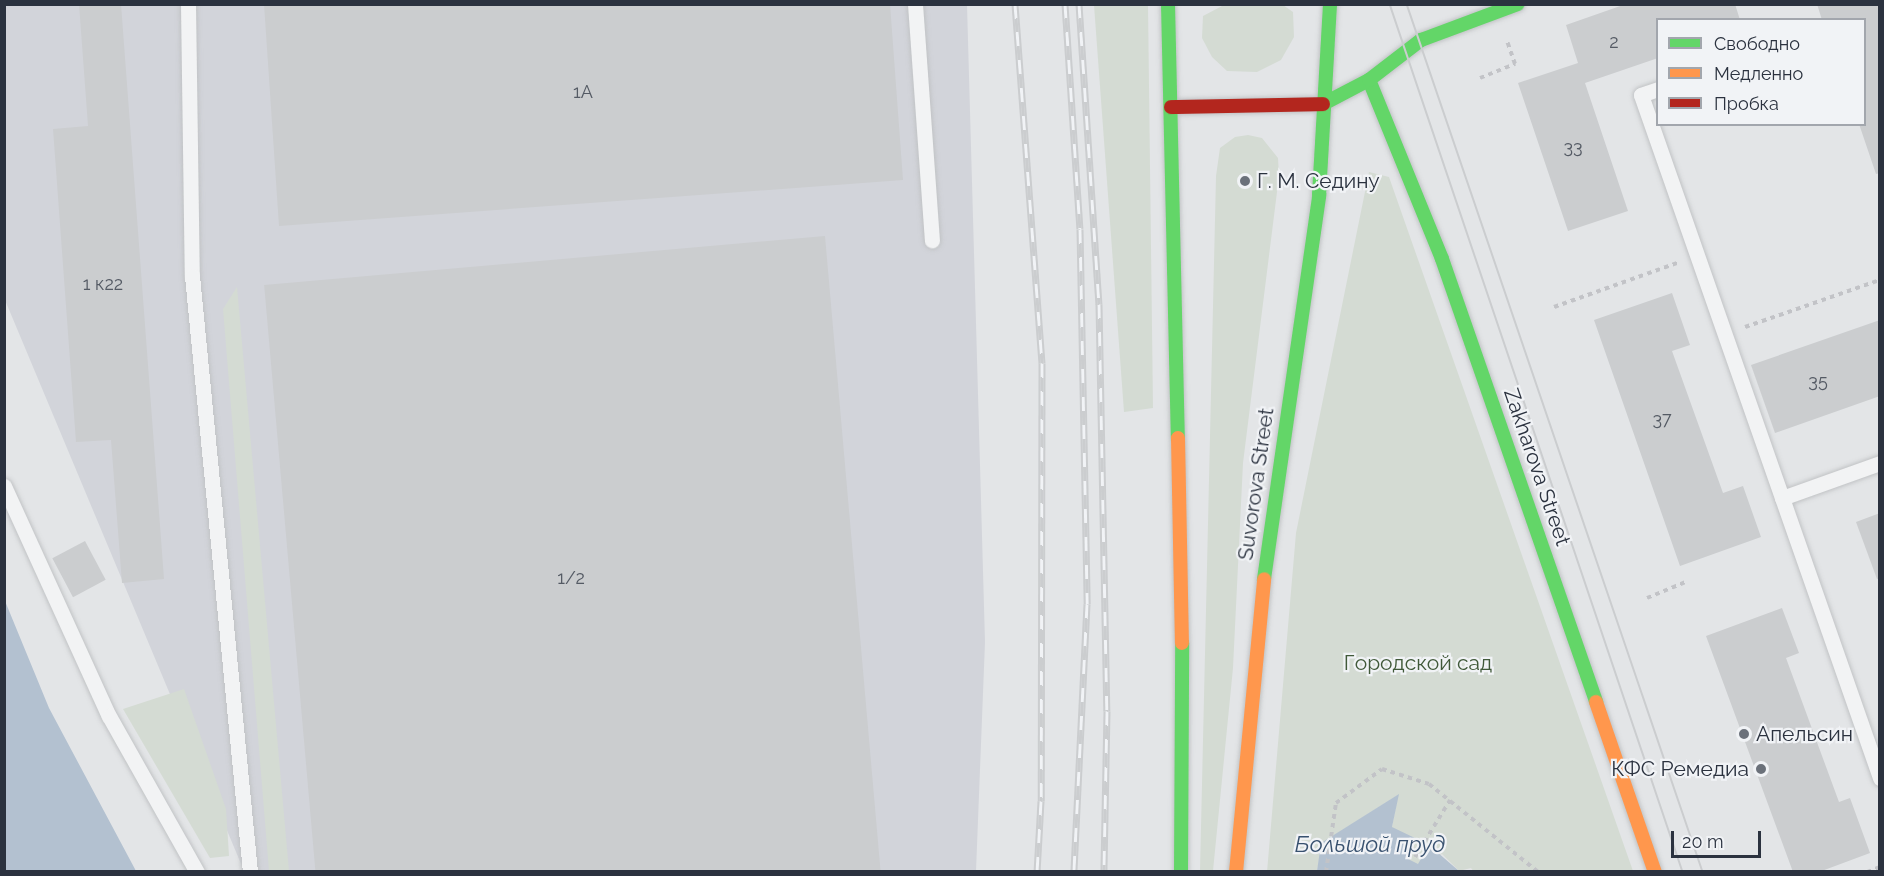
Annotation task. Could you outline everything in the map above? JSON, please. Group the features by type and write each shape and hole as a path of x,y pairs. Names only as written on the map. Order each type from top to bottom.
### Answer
{"main road":[{"path":"1168,4 1184,711 1181,872"},
{"path":"1171,107 1323,104 1369,80 1420,40 1518,4"},
{"path":"1323,104 1328,5"},
{"name":"Zakharova Street","path":"1369,80 1442,259 1655,872"},
{"name":"Suvorova Street","path":"1236,872 1254,650 1319,195 1323,104"}],"lane":[{"path":"188,4 192,276 250,872"},
{"path":"915,4 932,240"},
{"path":"1656,90 1641,95 1880,778"},
{"path":"1782,498 1880,463"},
{"path":"4,486 109,716 197,872"}],"path":[{"path":"1480,78 1515,64 1497,11"},
{"path":"1554,307 1697,256"},
{"path":"1724,334 1880,280"},
{"path":"1647,598 1688,581"},
{"path":"1326,872 1336,803 1382,770 1429,784 1538,872"},
{"path":"1415,857 1450,800"},
{"path":"1867,872 1880,867"}],"shaded area":[{"path":"4,5 967,5 985,642 976,871 244,871 5,300"}],"green space":[{"path":"1094,5 1148,5 1153,408 1124,412"},
{"path":"1224,5 1283,5 1293,12 1294,37 1281,60 1257,72 1227,71 1212,57 1202,38 1203,16"},
{"path":"1248,135 1262,138 1278,158 1279,176 1243,463 1233,668 1213,871 1200,871 1216,176 1220,148 1235,137"},
{"name":"Городской сад","path":"1369,172 1389,177 1633,871 1474,872 1471,868 1459,871 1442,854 1418,865 1405,858 1392,827 1398,795 1322,843 1317,871 1267,872 1296,533"},
{"path":"237,287 289,871 269,871 223,309"},
{"path":"184,689 226,809 229,856 210,858 123,709"}],"water":[{"path":"5,601 49,708 136,871 5,871"},
{"name":"Большой пруд","path":"1399,794 1392,827 1417,839 1406,858 1418,864 1429,845 1459,871 1317,871 1321,843"}],"building":[{"path":"79,4 121,4 164,579 122,583 111,440 76,442 53,129 88,126"},
{"path":"264,4 890,4 903,180 279,226"},
{"path":"1626,4 1735,4 1739,18 1656,18 1656,59 1585,83 1628,211 1568,231 1518,83 1578,63 1566,25"},
{"path":"1817,4 1879,4 1880,173 1876,174 1860,126 1866,126 1866,18 1821,18"},
{"path":"825,236 881,872 315,872 264,285"},
{"path":"1672,293 1690,345 1672,351 1723,493 1743,486 1761,537 1680,566 1594,320"},
{"path":"1880,320 1880,396 1775,433 1751,365"},
{"path":"1880,513 1880,578 1877,579 1856,522"},
{"path":"85,541 106,580 73,597 52,558"},
{"path":"1782,608 1799,653 1786,658 1839,802 1850,798 1870,853 1819,872 1793,872 1706,636"}],"tram line":[{"path":"1390,4 1683,872"},
{"path":"1407,4 1703,872"}],"railway":[{"path":"1015,4 1042,363 1041,801 1037,872"},
{"path":"1065,4 1080,229 1087,604 1074,872"},
{"path":"1079,4 1099,304 1107,711 1104,872"}],"traffic: fast":[{"path":"1168,4 1178,438"},
{"path":"1264,579 1319,195 1330,4"},
{"path":"1323,104 1369,80 1421,40 1518,4"},
{"path":"1369,80 1442,259 1596,702"},
{"path":"1181,872 1182,643"}],"traffic: slow":[{"path":"1178,438 1182,643"},
{"path":"1236,872 1264,579"},
{"path":"1596,702 1655,872"}],"traffic: jam":[{"path":"1171,107 1323,104"}],"place":[{"name":"Г. М. Седину","path":"1245,181"},
{"name":"Апельсин","path":"1744,734"},
{"name":"КФС Ремедиа","path":"1761,769"}]}
